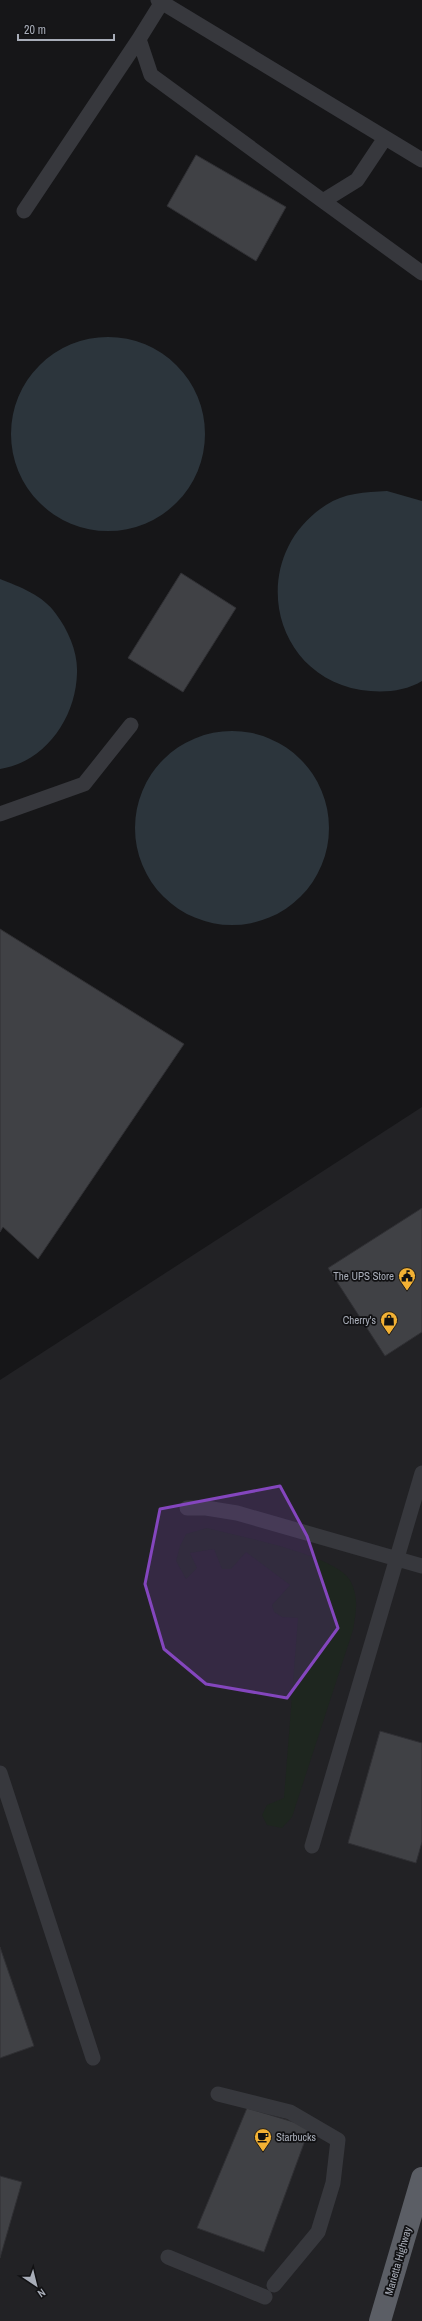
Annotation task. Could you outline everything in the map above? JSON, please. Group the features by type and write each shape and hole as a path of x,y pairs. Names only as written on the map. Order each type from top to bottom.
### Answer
{"highway":[{"name":"Marietta Highway","path":"380,2321 422,2178"}],"lane":[{"path":"24,211 139,39 160,1 422,160"},
{"path":"139,39 151,75 422,272"},
{"path":"322,200 356,180 385,138"},
{"path":"0,814 84,784 131,726"},
{"path":"312,1846 422,1473"},
{"path":"187,1508 206,1508 237,1513 422,1566"},
{"path":"0,1773 93,2058"},
{"path":"168,2257 270,2291 318,2232 334,2182 338,2140 290,2112 218,2094"}],"highlighted area":[{"path":"280,1486 307,1536 338,1628 287,1698 206,1684 164,1649 145,1584 160,1509"}],"shaded area":[{"path":"118,337 127,338 154,348 177,365 189,380 198,397 204,415 204,453 198,471 189,488 177,503 162,515 145,524 127,530 98,531 89,530 62,520 46,509 33,496 22,480 12,453 11,424 12,415 22,388 33,372 46,359 62,348 89,338"},
{"path":"387,491 422,501 422,681 415,685 392,691 369,691 361,690 330,680 305,661 288,638 279,610 278,581 285,553 301,527 326,505 347,496"},
{"path":"0,579 31,592 51,607 64,627 74,649 77,673 71,706 55,735 44,747 31,757 16,765 0,769"},
{"path":"222,731 242,731 260,735 278,742 301,759 313,774 322,791 329,818 329,838 322,865 313,882 301,897 286,909 269,918 242,925 222,925 204,921 186,914 170,903 157,890 146,874 139,856 135,838 135,818 139,800 146,782 157,766 170,753 186,742 204,735"},
{"path":"422,1107 422,2321 0,2321 0,1380"},
{"path":"207,1528 262,1541 308,1555 327,1563 342,1572 354,1588 356,1612 353,1630 292,1817 282,1828 267,1825 262,1815 267,1805 284,1798 298,1618 282,1617 274,1612 272,1605 290,1585 246,1552 231,1569 222,1569 214,1549 190,1553 197,1568 186,1579 176,1561 180,1546 186,1534"}],"building":[{"path":"196,155 286,207 256,261 167,206"},
{"path":"181,573 236,608 183,692 128,658"},
{"path":"0,929 184,1044 38,1259 3,1227 0,1232"},
{"path":"422,1208 422,1332 385,1356 328,1268"},
{"path":"380,1731 422,1743 422,1842 416,1863 348,1843"},
{"path":"0,1947 34,2046 0,2058"},
{"path":"247,2108 310,2127 264,2252 197,2228"},
{"path":"0,2176 22,2182 0,2258"}],"place":[{"name":"The UPS Store","path":"407,1291"},
{"name":"Cherry's","path":"389,1335"},
{"name":"Starbucks","path":"263,2152"}]}
